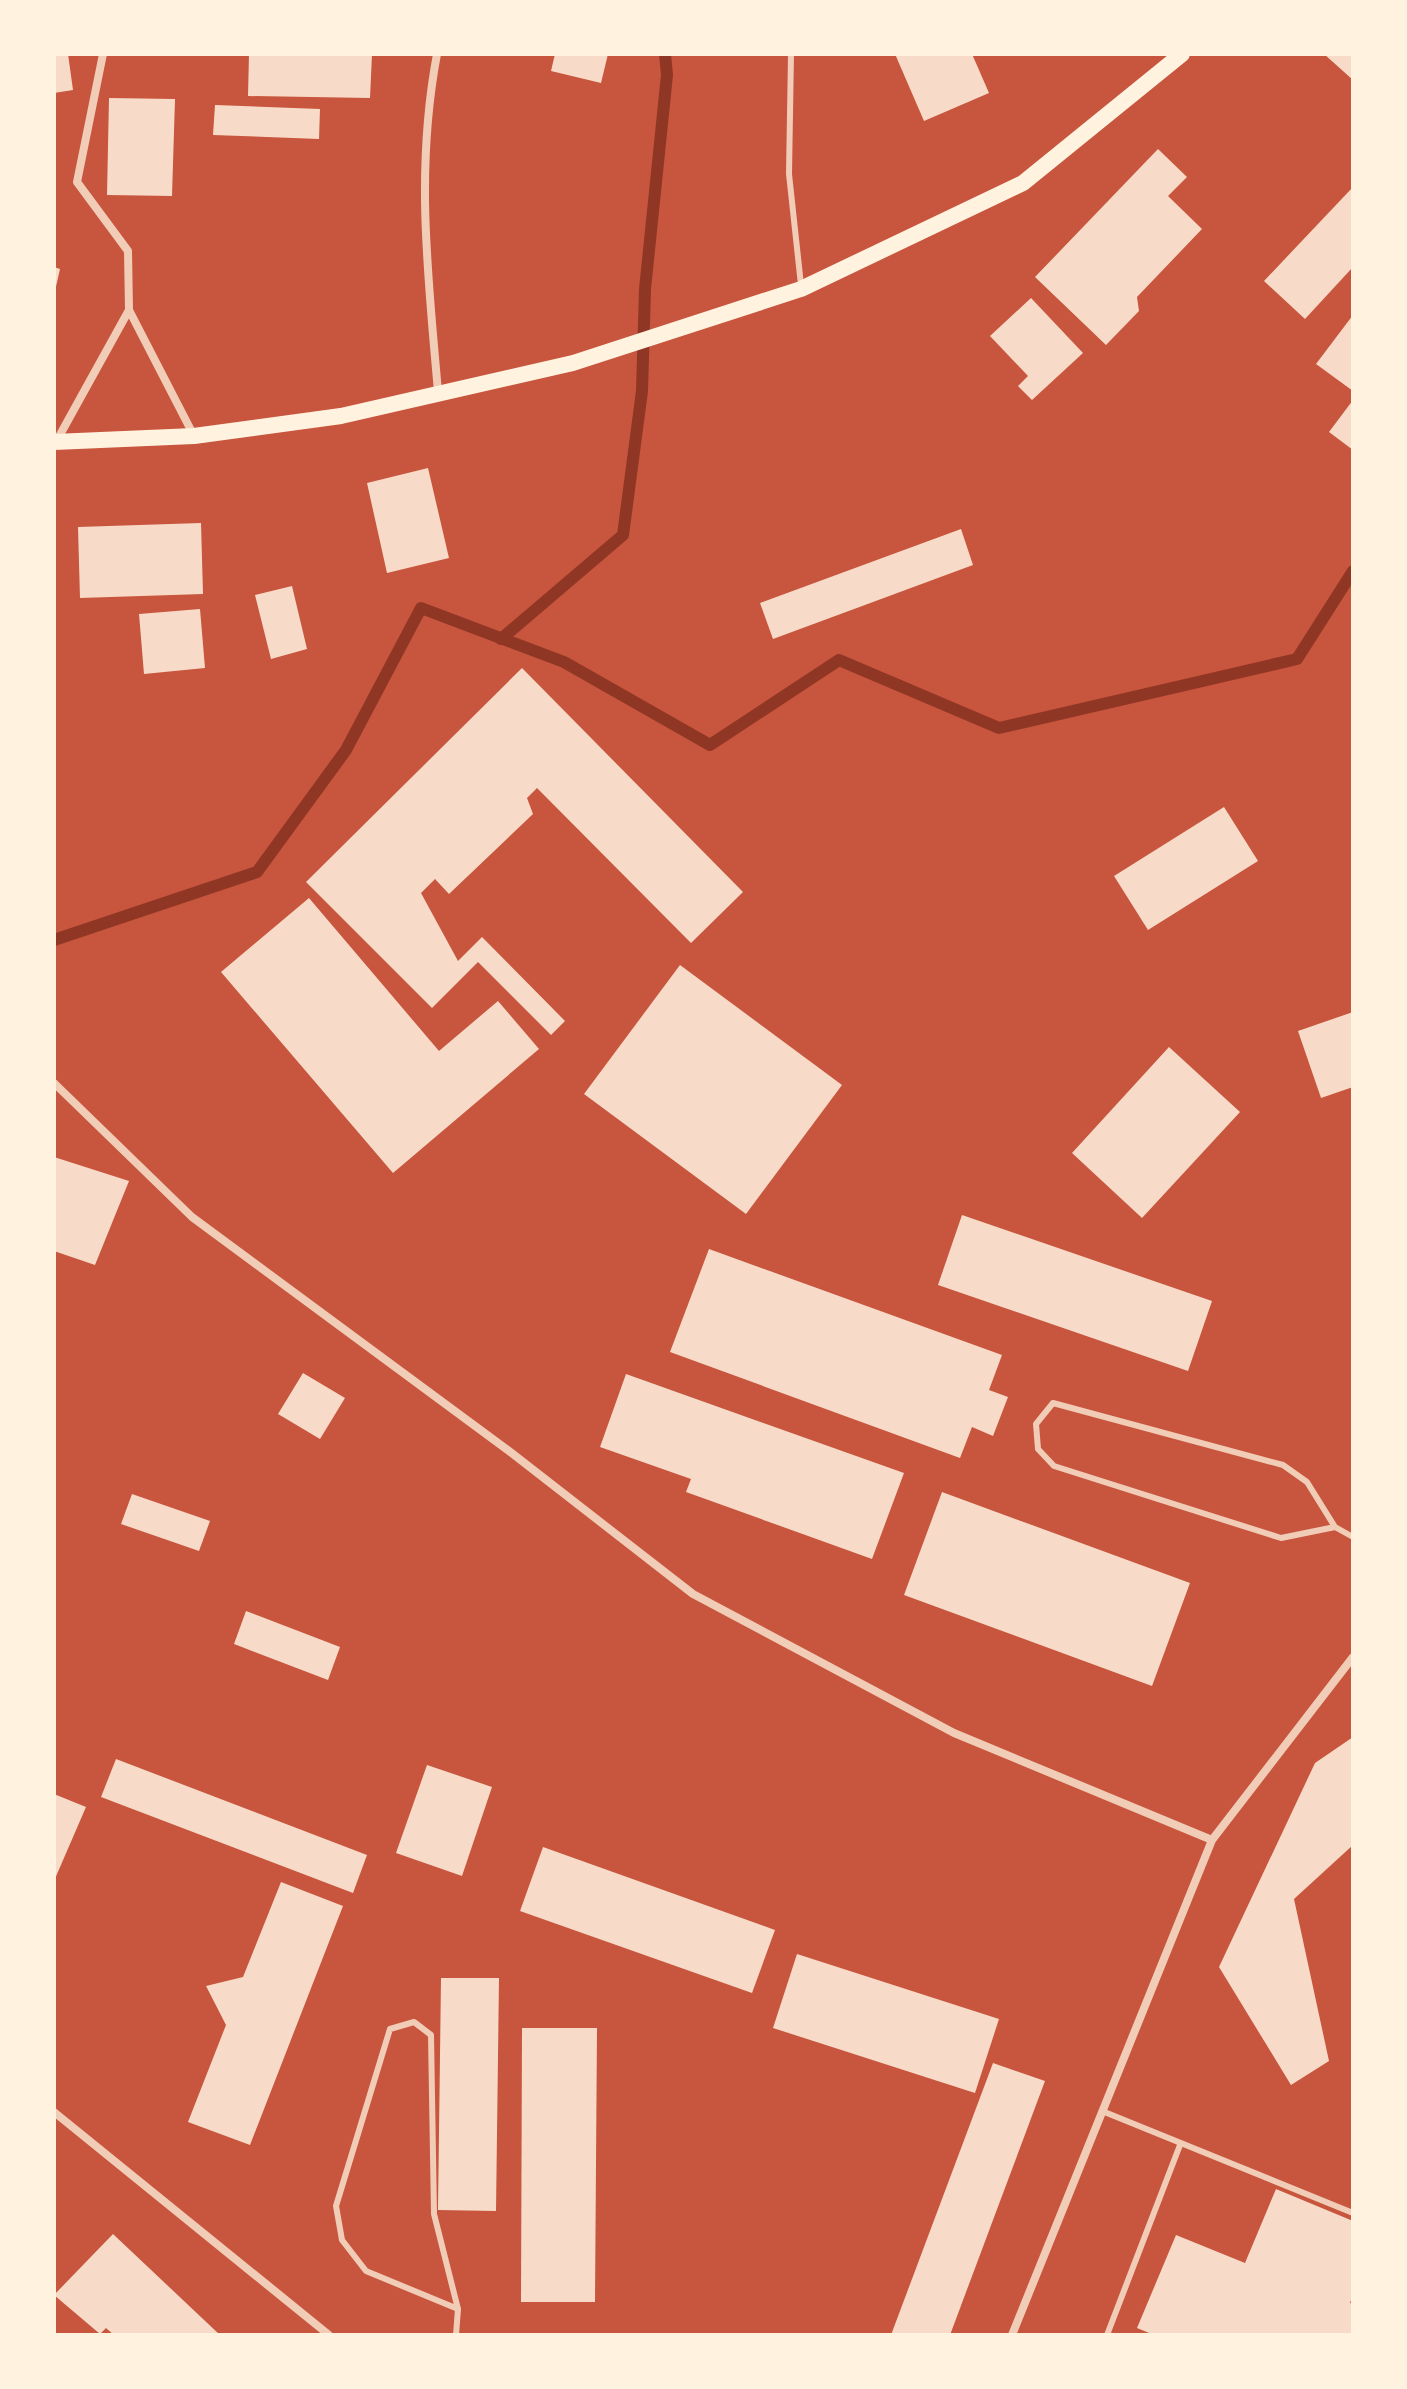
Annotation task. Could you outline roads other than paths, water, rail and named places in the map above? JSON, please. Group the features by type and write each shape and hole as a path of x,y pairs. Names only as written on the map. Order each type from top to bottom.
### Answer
{"main road":[{"path":"55,442 194,436 341,416 573,363 801,289 1023,183 1182,54"}],"street":[{"path":"103,54 77,182 128,251 129,310 194,436"},
{"path":"437,54 425,118 423,221 438,392"},
{"path":"55,442 129,310"},
{"path":"54,1083 192,1217 509,1451 693,1594 954,1733 1212,1840"},
{"path":"1012,2335 1212,1840 1353,1657"},
{"path":"54,2112 329,2335"}],"lane":[{"path":"791,54 789,174 801,289"},
{"path":"1335,1527 1281,1538 1054,1466 1038,1449 1036,1424 1053,1403 1283,1465 1307,1482 1335,1527 1353,1537"},
{"path":"456,2335 458,2309 434,2214 431,2035 414,2022 390,2029 336,2206 342,2240 366,2271 458,2309"},
{"path":"1102,2111 1353,2213"},
{"path":"1107,2335 1180,2145"}],"waterway":[{"path":"501,639 623,535 642,391 645,289 667,75 665,54"},
{"path":"54,940 257,872 346,750 421,608 564,662 710,745 839,660 999,728 1297,659 1353,571"}]}
